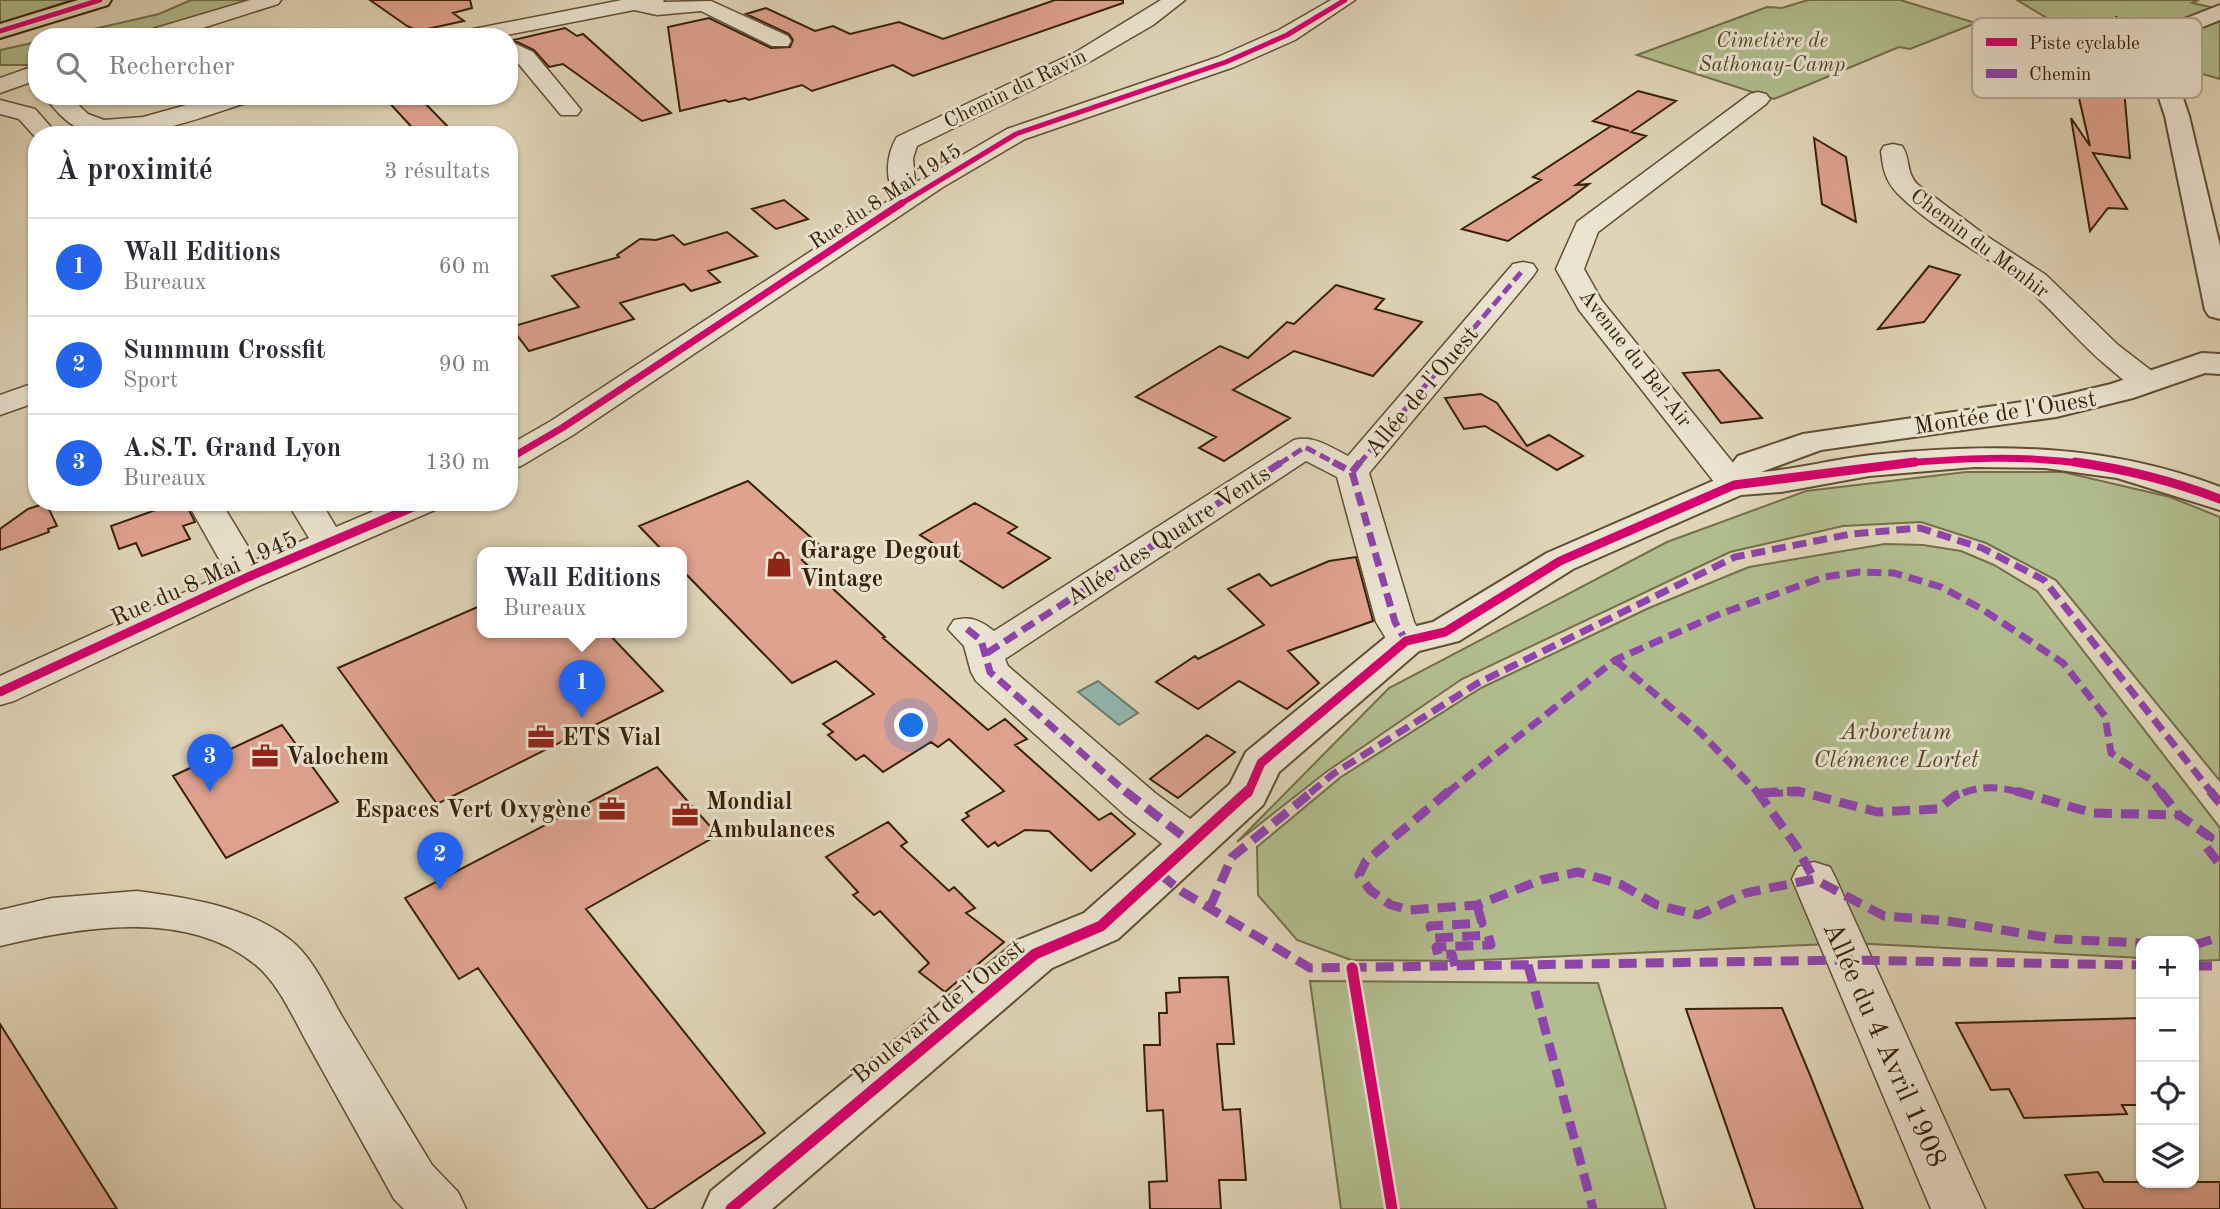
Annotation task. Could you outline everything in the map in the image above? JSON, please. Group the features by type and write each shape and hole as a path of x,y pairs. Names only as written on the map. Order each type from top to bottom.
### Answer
{"main road":[{"path":"0,31 100,0"}],"street":[{"path":"179,28 271,0"},
{"name":"Chemin du Ravin","path":"913,197 902,186 901,158 906,142 1054,72 1175,0"},
{"name":"Rue du 8 Mai 1945","path":"518,454 573,421 913,197 1016,134 1226,62 1287,35 1345,0"},
{"path":"510,28 645,2 657,9 704,5 780,41"},
{"path":"2202,20 2220,12"},
{"path":"518,53 525,57 569,110"},
{"path":"0,86 28,78"},
{"path":"2170,98 2220,310"},
{"name":"Avenue du Bel-Air","path":"1734,485 1589,304 1570,270 1586,228 1758,99"},
{"path":"65,105 80,120 92,126"},
{"path":"121,126 147,124 213,105"},
{"path":"0,107 27,114 38,126"},
{"name":"Chemin du Menhir","path":"1893,151 1896,175 1908,189 1975,241 2036,281 2107,351 2146,382"},
{"name":"Allée de l'Ouest","path":"1406,641 1395,622 1352,472 1523,270"},
{"name":"Montée de l'Ouest","path":"1784,466 1815,441 2056,407 2122,391 2202,363 2220,364"},
{"path":"0,407 28,395"},
{"name":"Allée des Quatre Vents","path":"1193,844 1140,804 990,672 977,641 1305,447 1352,472"},
{"name":"Boulevard de l'Ouest","path":"731,1209 1035,954 1101,926 1247,794 1261,762 1406,641 1445,632 1560,561 1784,466 1869,466 1974,457 2045,458 2119,468 2186,486 2220,499"},
{"path":"209,511 248,577"},
{"path":"309,511 329,544"},
{"name":"Rue du 8 Mai 1945","path":"0,692 248,577 404,511"},
{"name":"Allée du 4 Avril 1908","path":"1814,879 1958,1209"},
{"path":"0,928 52,916 137,909 190,916 238,932 274,953 299,985 413,1182 439,1209"}],"green space":[{"path":"0,0 72,0 0,23"},
{"path":"191,0 255,0 162,28 98,28 159,14"},
{"name":"Cimetière de Sathonay-Camp","path":"1808,0 1900,0 1972,22 1972,25 1910,49 1899,47 1774,99 1637,55 1767,7 1782,8"},
{"path":"2017,0 2199,0 2192,3 2220,9 2220,79 2202,74 2202,18 2047,18"},
{"path":"28,44 28,65 0,65 0,50"},
{"path":"1966,472 2063,472 2170,497 2220,517 2220,781 2056,580 1986,543 1921,522 1843,526 1730,552 1462,679 1326,772 1237,842 1389,688 1667,542 1806,491"},
{"name":"Arboretum Clémence Lortet","path":"1885,544 1923,545 1961,551 1994,565 2037,591 2220,828 2220,960 2199,961 2199,936 2136,936 2136,958 1851,943 1459,961 1351,960 1297,940 1258,895 1257,847 1341,777 1481,688 1649,608 1749,567"},
{"path":"1310,981 1598,983 1666,1209 1341,1209"}],"water":[{"path":"1098,681 1138,713 1119,725 1078,692"}],"building":[{"path":"370,0 470,0 472,8 453,13 464,21 432,28 407,26"},
{"path":"1055,0 1123,0 1123,3 913,76 893,65 812,91 802,85 749,100 725,100 680,111 668,27 709,18 771,48 790,47 793,40 789,34 746,14 766,8 815,31 833,26 850,34 899,22 943,39"},
{"path":"565,28 577,36 583,34 671,113 642,121 563,64 549,67 534,50 518,42 518,39"},
{"path":"1638,91 1676,101 1631,132 1646,136 1576,185 1589,184 1508,241 1462,229 1541,180 1533,177 1611,126 1593,121"},
{"path":"2079,98 2125,98 2130,158 2093,153 2127,209 2108,208 2090,231 2071,118 2090,146"},
{"path":"391,105 427,105 447,126 411,126"},
{"path":"1814,138 1846,157 1856,222 1822,204"},
{"path":"784,200 808,219 776,229 752,209"},
{"path":"727,232 757,256 708,271 720,282 691,291 684,284 620,303 634,319 529,351 518,336 518,325 579,307 552,276 619,257 617,255 640,239 656,240 673,235 684,245"},
{"path":"1929,266 1960,275 1924,322 1878,329"},
{"path":"1336,285 1384,299 1375,309 1422,322 1373,376 1294,351 1233,390 1290,418 1224,461 1199,448 1216,437 1136,397 1220,346 1248,358 1287,322 1294,324"},
{"path":"1719,370 1762,418 1721,423 1683,373"},
{"path":"1481,394 1497,403 1527,446 1549,435 1583,456 1557,470 1485,426 1464,429 1445,398"},
{"path":"748,481 825,550 802,560 885,637 883,638 988,730 1005,719 1027,739 1015,745 1099,820 1111,813 1135,834 1091,871 1049,831 1025,830 998,846 995,842 988,847 962,820 969,816 966,813 1004,791 949,739 938,747 931,742 883,772 864,755 856,760 828,735 833,732 823,724 874,694 836,661 792,683 687,575 687,547 659,547 639,526"},
{"path":"975,503 1017,527 1008,533 1050,558 1003,588 920,535"},
{"path":"28,509 50,511 57,526 48,529 49,532 0,550 0,529"},
{"path":"153,511 190,511 195,522 183,526 190,539 142,556 136,543 119,549 111,526"},
{"path":"1356,557 1373,621 1288,651 1319,683 1287,709 1239,681 1198,709 1156,682 1195,656 1198,659 1264,625 1228,589 1259,574 1271,586 1329,561"},
{"path":"477,607 477,638 613,638 663,691 437,804 338,668"},
{"path":"282,725 338,802 226,858 173,776"},
{"path":"1207,735 1235,752 1178,798 1150,779"},
{"path":"657,767 718,835 586,909 765,1133 653,1209 648,1209 478,968 459,979 405,898"},
{"path":"888,822 907,842 901,846 949,891 954,887 975,908 966,913 1004,942 945,992 919,972 929,963 880,911 874,915 853,895 858,892 826,857"},
{"path":"1228,977 1234,1044 1217,1044 1223,1110 1240,1109 1246,1180 1219,1180 1221,1209 1150,1209 1149,1182 1167,1181 1163,1110 1147,1111 1144,1045 1160,1045 1159,1013 1167,1013 1166,993 1180,992 1179,978"},
{"path":"1782,1008 1863,1209 1755,1209 1686,1009"},
{"path":"2136,1018 2136,1105 2122,1105 2127,1114 2024,1118 2009,1089 1991,1090 1956,1023"},
{"path":"0,1024 117,1209 0,1209"},
{"path":"2098,1172 2104,1182 2136,1182 2136,1188 2199,1188 2199,1182 2220,1182 2220,1209 2084,1209 2065,1175"}],"marked path":[{"path":"1352,472 1523,270"},
{"path":"987,653 1305,447 1352,472"},
{"path":"1352,472 1395,622 1406,641"},
{"path":"1210,907 1232,857 1333,774 1478,683 1735,557 1851,534 1920,528 1982,548 2044,580 2220,803"},
{"path":"2136,943 2057,939 1948,921 1884,916 1814,879 1746,893 1698,915 1657,905 1620,884 1578,872 1541,880 1477,905 1410,910 1391,905 1370,890 1359,875 1366,861 1432,804 1615,660 1717,615 1824,577 1859,572 1894,573 1941,587 1982,609 2063,663 2105,716 2111,753 2151,780 2179,815 2210,837 2205,845 2220,865"},
{"path":"967,629 981,640 990,672 1140,804 1193,844"},
{"path":"1615,660 1701,733 1753,786 1776,815 1814,879"},
{"path":"1760,793 1798,791 1877,812 1938,809 1956,795 1975,788 1994,787 2093,813 2179,815"},
{"path":"1160,874 1181,891 1310,968 1850,960 2136,965"},
{"path":"1455,966 1452,954 1438,955 1436,947 1491,945 1488,935 1434,938 1430,926 1482,923 1477,905"},
{"path":"2199,943 2220,937"},
{"path":"1528,965 1593,1209"},
{"path":"2199,966 2220,966"}],"cycle path":[{"path":"0,31 100,0"},
{"path":"518,454 562,428 934,182 1016,134 1226,62 1287,35 1345,0"},
{"path":"731,1209 1035,954 1101,926 1247,794 1261,763 1406,641 1445,632 1560,561 1734,485 1781,481 1869,466 1974,457 2045,458 2119,468 2186,486 2220,499"},
{"path":"0,692 248,577 404,511"},
{"path":"1352,968 1392,1209"}],"place":[{"name":"Garage Degout Vintage","path":"779,564"},
{"name":"Wall Editions","path":"582,718"},
{"name":"ETS Vial","path":"541,737"},
{"name":"Valochem","path":"265,756"},
{"name":"A.S.T. Grand Lyon","path":"210,792"},
{"name":"Espaces Vert Oxygène","path":"612,809"},
{"name":"Mondial Ambulances","path":"685,815"},
{"name":"Summum Crossfit","path":"440,890"}]}
